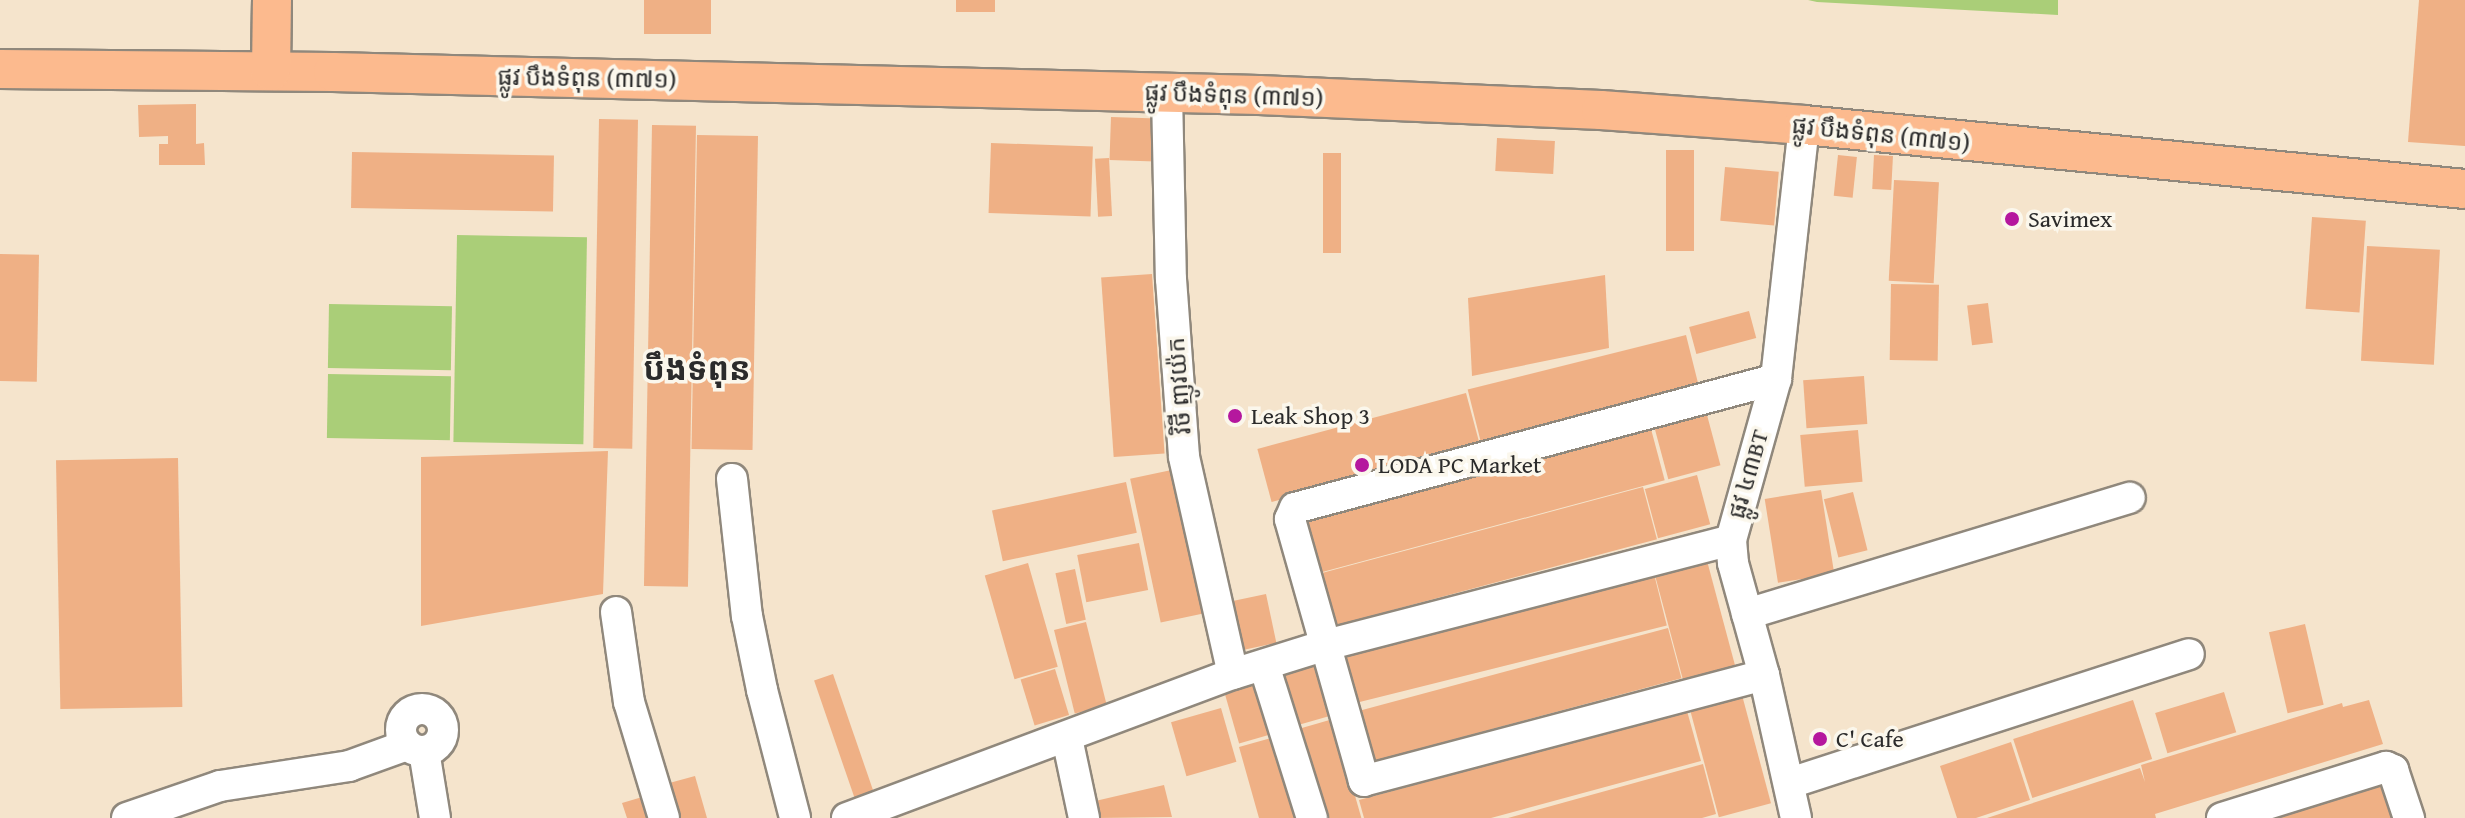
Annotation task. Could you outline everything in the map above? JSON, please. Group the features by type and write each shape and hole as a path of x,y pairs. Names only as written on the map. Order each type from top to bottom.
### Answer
{"main road":[{"path":"271,71 272,0"},
{"name":"ផ្លូវ បឹងទំពុន (៣៧១)","path":"0,69 271,71 1167,93 1601,110 1804,125 2465,189"}],"street":[{"name":"វិថី ញូវយ៉ក","path":"1167,93 1171,279 1184,457 1233,674"},
{"name":"ផ្លូវ ៤៣BT","path":"1796,818 1764,675 1733,563 1731,540 1776,379 1804,125"},
{"path":"1764,675 1364,781 1290,519 1295,508 1776,379"},
{"path":"732,479 750,631 795,818"},
{"path":"1747,614 2130,498"},
{"path":"847,818 1233,674 1326,645 1731,540"},
{"path":"616,612 629,702 664,818"},
{"path":"1790,783 2189,654"},
{"path":"1264,665 1312,818"},
{"path":"1067,738 1084,818"},
{"path":"127,818 220,786 349,766 416,748 435,818"},
{"path":"2222,818 2386,767 2393,770 2409,818"}],"green space":[{"path":"1808,0 2058,0 2058,15 1817,2"},
{"path":"457,235 587,237 583,444 453,442"},
{"path":"329,304 452,306 451,370 328,368"},
{"path":"328,374 451,376 450,440 327,438"}],"building":[{"path":"644,0 711,0 711,34 644,34"},
{"path":"956,0 995,0 995,12 956,12"},
{"path":"2419,0 2465,0 2465,146 2408,142"},
{"path":"196,104 196,144 204,143 205,165 159,165 159,144 168,144 168,136 139,137 138,105"},
{"path":"1111,117 1157,119 1155,162 1109,160"},
{"path":"599,119 638,120 632,449 593,448"},
{"path":"652,125 696,126 688,587 644,586"},
{"path":"697,135 758,136 753,450 692,449"},
{"path":"1497,138 1555,141 1553,174 1495,171"},
{"path":"991,143 1093,147 1090,217 989,213"},
{"path":"1666,150 1694,150 1694,251 1666,251"},
{"path":"352,152 554,156 553,212 351,208"},
{"path":"1323,153 1341,153 1341,253 1323,253"},
{"path":"1838,155 1857,157 1853,198 1834,196"},
{"path":"1874,155 1893,156 1891,190 1872,189"},
{"path":"1109,158 1112,216 1098,217 1095,159"},
{"path":"1725,167 1779,172 1774,226 1720,221"},
{"path":"1894,180 1939,182 1934,283 1889,281"},
{"path":"2312,217 2366,221 2359,313 2306,309"},
{"path":"2367,246 2440,250 2434,365 2361,361"},
{"path":"0,254 39,255 37,382 0,381"},
{"path":"1152,274 1165,454 1114,457 1101,278"},
{"path":"1605,275 1609,348 1472,376 1468,298"},
{"path":"1891,284 1939,285 1938,361 1890,360"},
{"path":"1988,303 1993,343 1972,345 1967,306"},
{"path":"1749,311 1756,338 1696,354 1689,327"},
{"path":"1686,335 1700,389 1481,444 1468,389"},
{"path":"1864,376 1867,424 1806,428 1803,380"},
{"path":"1466,393 1480,446 1272,502 1257,449"},
{"path":"1707,415 1720,465 1668,479 1655,429"},
{"path":"1651,429 1665,480 1312,575 1298,523"},
{"path":"1858,430 1863,482 1805,487 1800,435"},
{"path":"608,451 603,594 421,626 421,457"},
{"path":"178,458 182,707 60,709 56,460"},
{"path":"1181,468 1212,612 1161,623 1130,479"},
{"path":"1697,475 1710,524 1658,538 1645,489"},
{"path":"1126,482 1137,533 1003,561 992,510"},
{"path":"1643,487 1657,539 1328,627 1314,575"},
{"path":"1821,490 1834,574 1778,583 1765,499"},
{"path":"1853,492 1868,550 1838,557 1824,499"},
{"path":"1139,543 1148,590 1086,602 1077,555"},
{"path":"1706,557 1735,665 1683,679 1654,571"},
{"path":"1028,563 1058,667 1015,679 985,575"},
{"path":"1075,569 1086,620 1066,624 1055,573"},
{"path":"1654,574 1667,625 1347,705 1334,654"},
{"path":"1266,594 1276,643 1237,651 1227,602"},
{"path":"1086,622 1107,705 1075,713 1054,630"},
{"path":"2305,624 2324,705 2288,713 2269,632"},
{"path":"1668,628 1681,678 1363,764 1349,713"},
{"path":"1315,665 1330,716 1292,727 1278,676"},
{"path":"1055,669 1069,715 1035,725 1021,680"},
{"path":"833,674 876,798 857,804 814,681"},
{"path":"1261,682 1276,733 1239,743 1224,692"},
{"path":"2224,692 2236,732 2167,753 2155,713"},
{"path":"1742,695 1771,803 1719,817 1690,709"},
{"path":"2133,700 2152,759 2032,798 2013,739"},
{"path":"2369,700 2383,744 2155,814 2156,818 1987,818 2140,768 2145,782 2141,765 2342,703 2343,707"},
{"path":"1221,708 1236,762 1186,776 1171,722"},
{"path":"1687,711 1701,761 1491,818 1364,818 1359,800"},
{"path":"1333,719 1361,818 1315,818 1290,731"},
{"path":"1282,735 1306,818 1259,818 1239,747"},
{"path":"2011,742 2030,800 1976,818 1957,818 1940,766"},
{"path":"1703,764 1716,814 1702,818 1508,818"},
{"path":"695,776 707,818 671,818 662,785"},
{"path":"2385,778 2398,818 2256,818"},
{"path":"1164,785 1172,817 1095,818 1091,802"},
{"path":"649,795 656,818 627,818 622,803"}],"place":[{"name":"Savimex","path":"2012,219"},
{"name":"Leak Shop 3","path":"1235,416"},
{"name":"LODA PC Market","path":"1362,465"},
{"name":"C' Cafe","path":"1820,739"}],"district":[{"name":"បឹងទំពុន","path":"697,369"}]}
